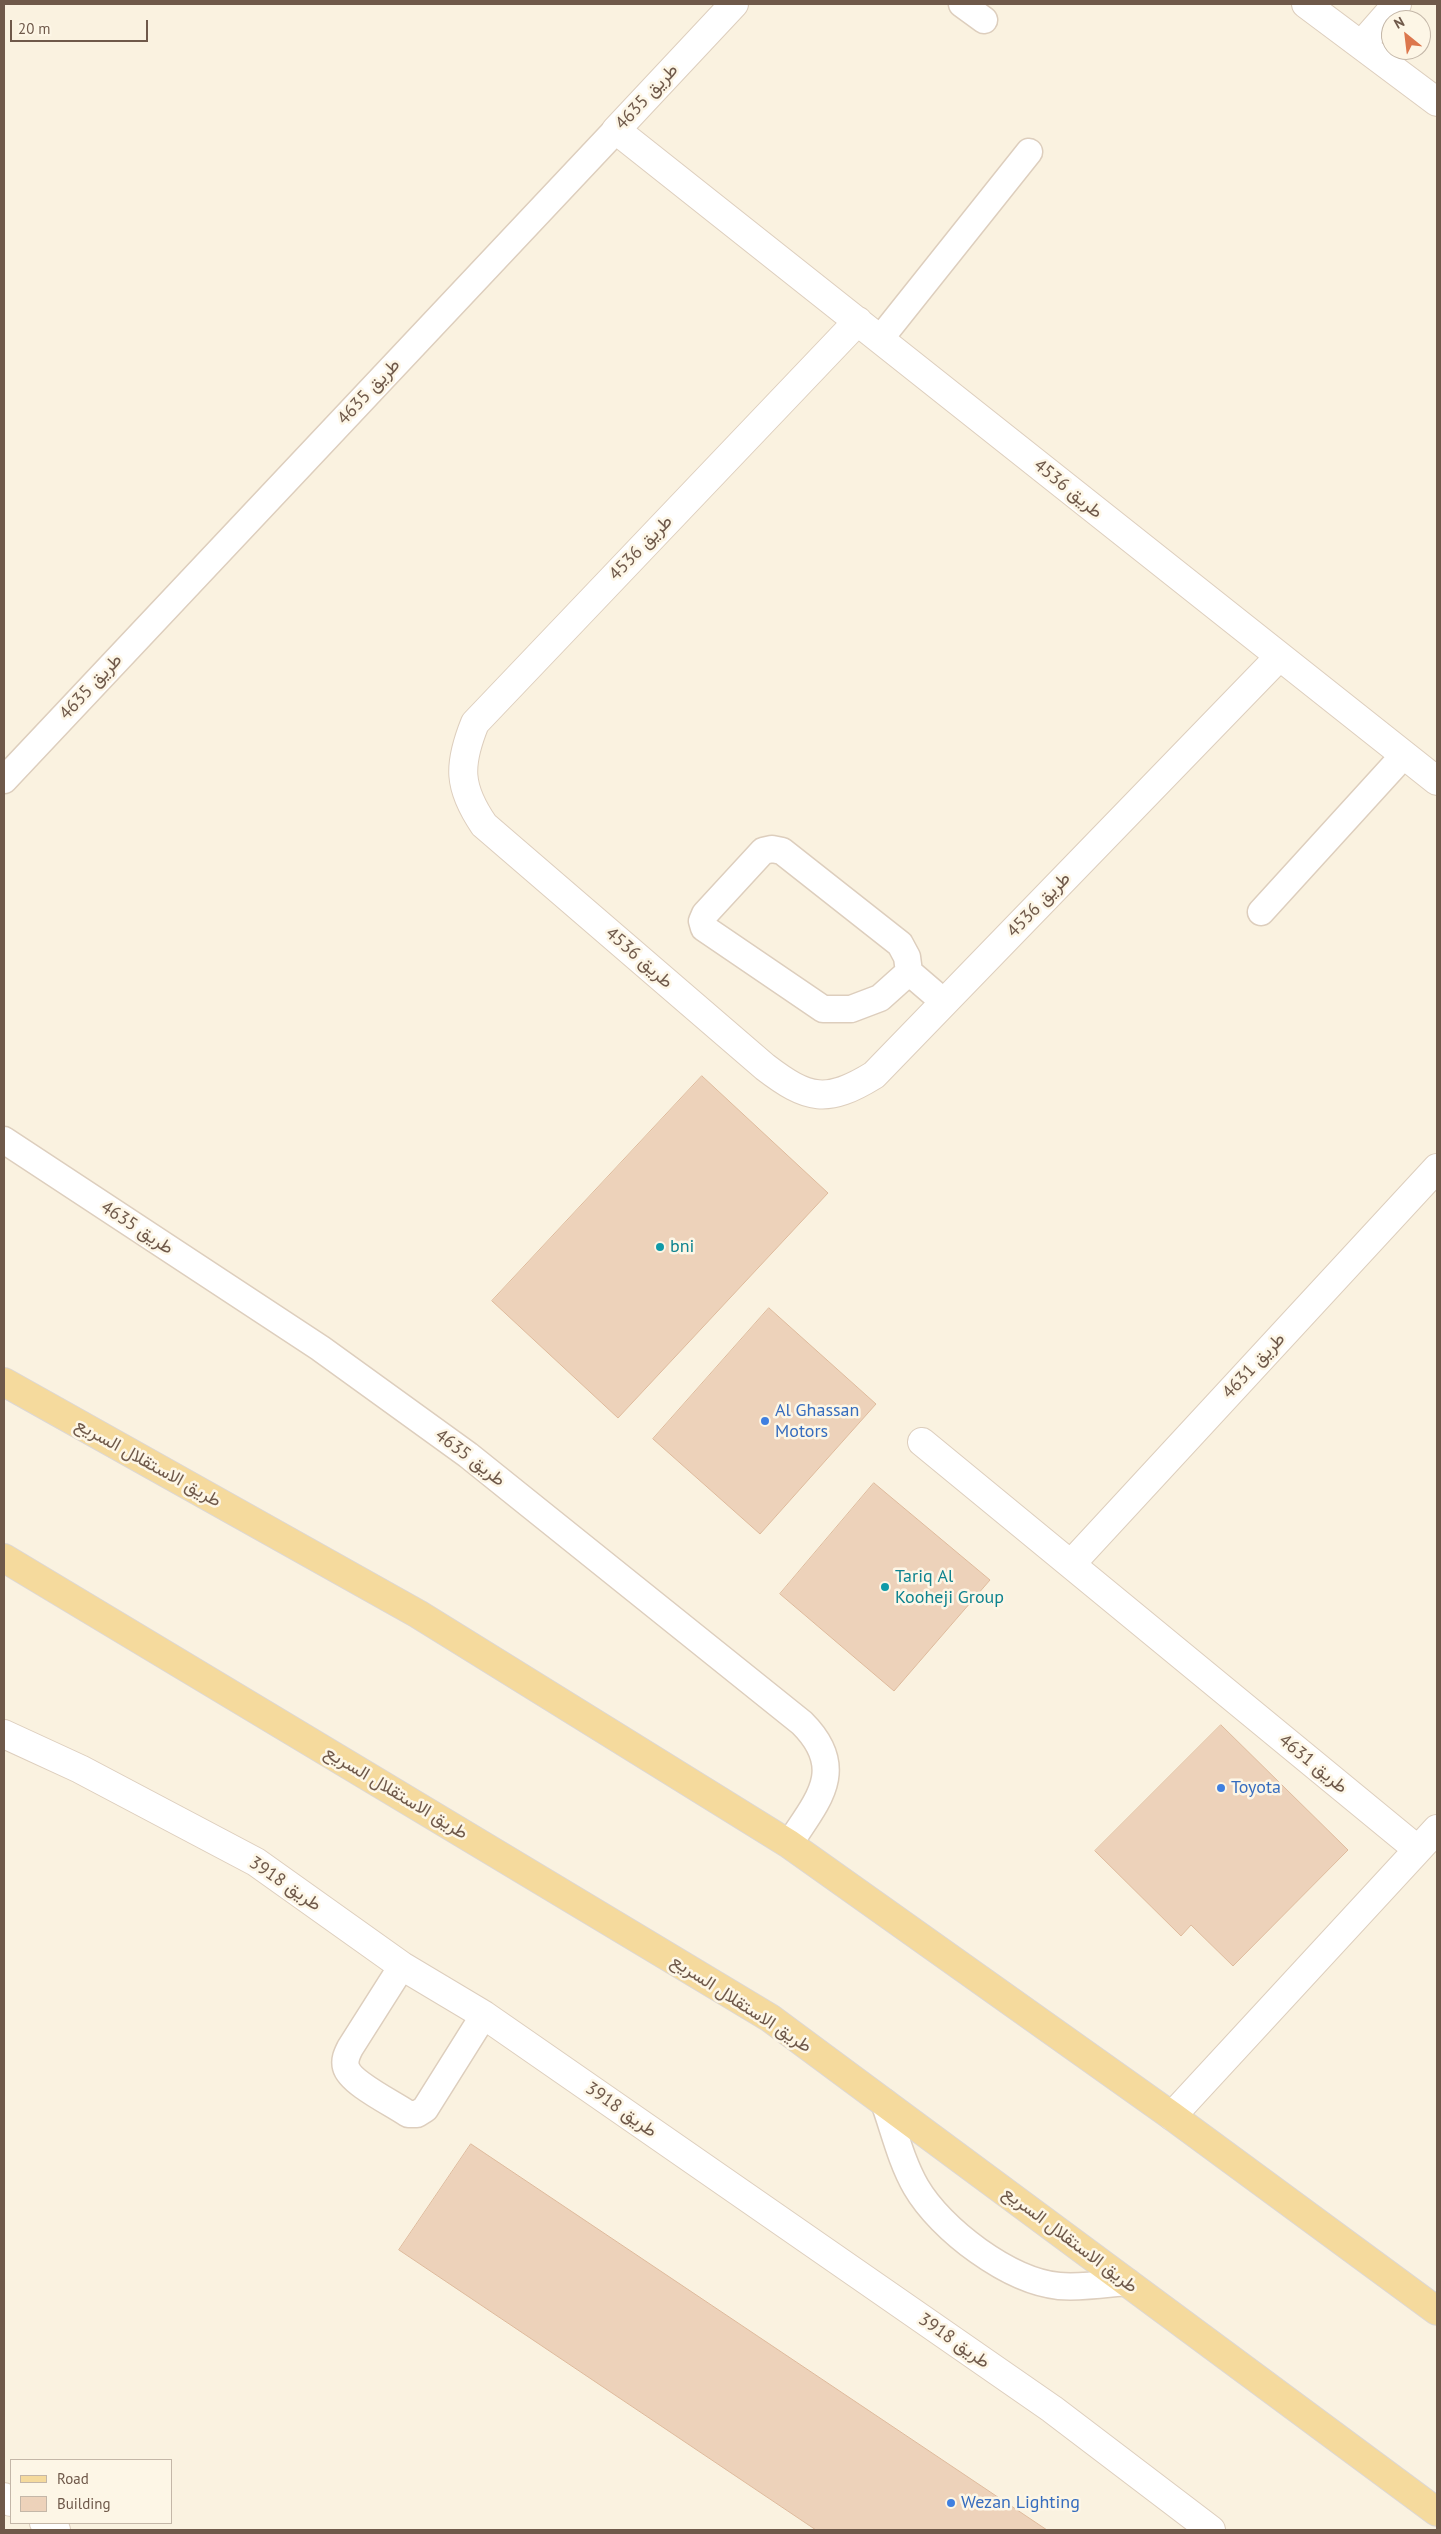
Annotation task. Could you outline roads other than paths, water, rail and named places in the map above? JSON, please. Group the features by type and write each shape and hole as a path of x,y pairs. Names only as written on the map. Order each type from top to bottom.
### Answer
{"main road":[{"name":"طريق الاستقلال السريع","path":"4,1382 418,1614 789,1844 1172,2116 1437,2311"},
{"name":"طريق الاستقلال السريع","path":"4,1558 770,2018 1437,2512"}],"street":[{"name":"طريق 4635","path":"616,130 734,4"},
{"path":"1306,4 1437,102"},
{"path":"1361,45 1397,4"},
{"name":"طريق 4536","path":"616,130 1437,782"},
{"name":"طريق 4536","path":"858,321 474,723 464,750 462,778 470,803 484,825 791,1087 821,1096 850,1090 874,1075 1279,657"},
{"name":"طريق 4631","path":"1071,1564 1437,1168"},
{"name":"طريق 4631","path":"922,1442 1417,1849"},
{"name":"طريق 3918","path":"4,1734 80,1769 256,1862 402,1966 484,2015 1052,2409 1212,2530"},
{"path":"1172,2116 1437,1829"}],"lane":[{"path":"962,4 984,20"},
{"name":"طريق 4635","path":"4,780 616,130"},
{"path":"880,339 1029,152"},
{"path":"1261,912 1404,755"},
{"path":"909,972 880,998 851,1009 824,1009 704,928 702,921 705,914 763,851 772,849 782,851 900,944 907,957 909,972 944,1002"},
{"name":"طريق 4635","path":"4,1140 320,1348 468,1455 802,1723 817,1738 826,1757 826,1778 819,1797 789,1844"},
{"path":"402,1966 350,2048 346,2056 346,2067 358,2081 408,2114 417,2114 425,2110 484,2015"},
{"path":"884,2102 916,2187 934,2211 955,2232 1006,2268 1031,2280 1058,2286 1128,2282"}],"place":[{"name":"bni","path":"660,1247"},
{"name":"Al Ghassan Motors","path":"765,1421"},
{"name":"Tariq Al Kooheji Group","path":"885,1587"},
{"name":"Toyota","path":"1221,1788"},
{"name":"Wezan Lighting","path":"951,2503"}]}
